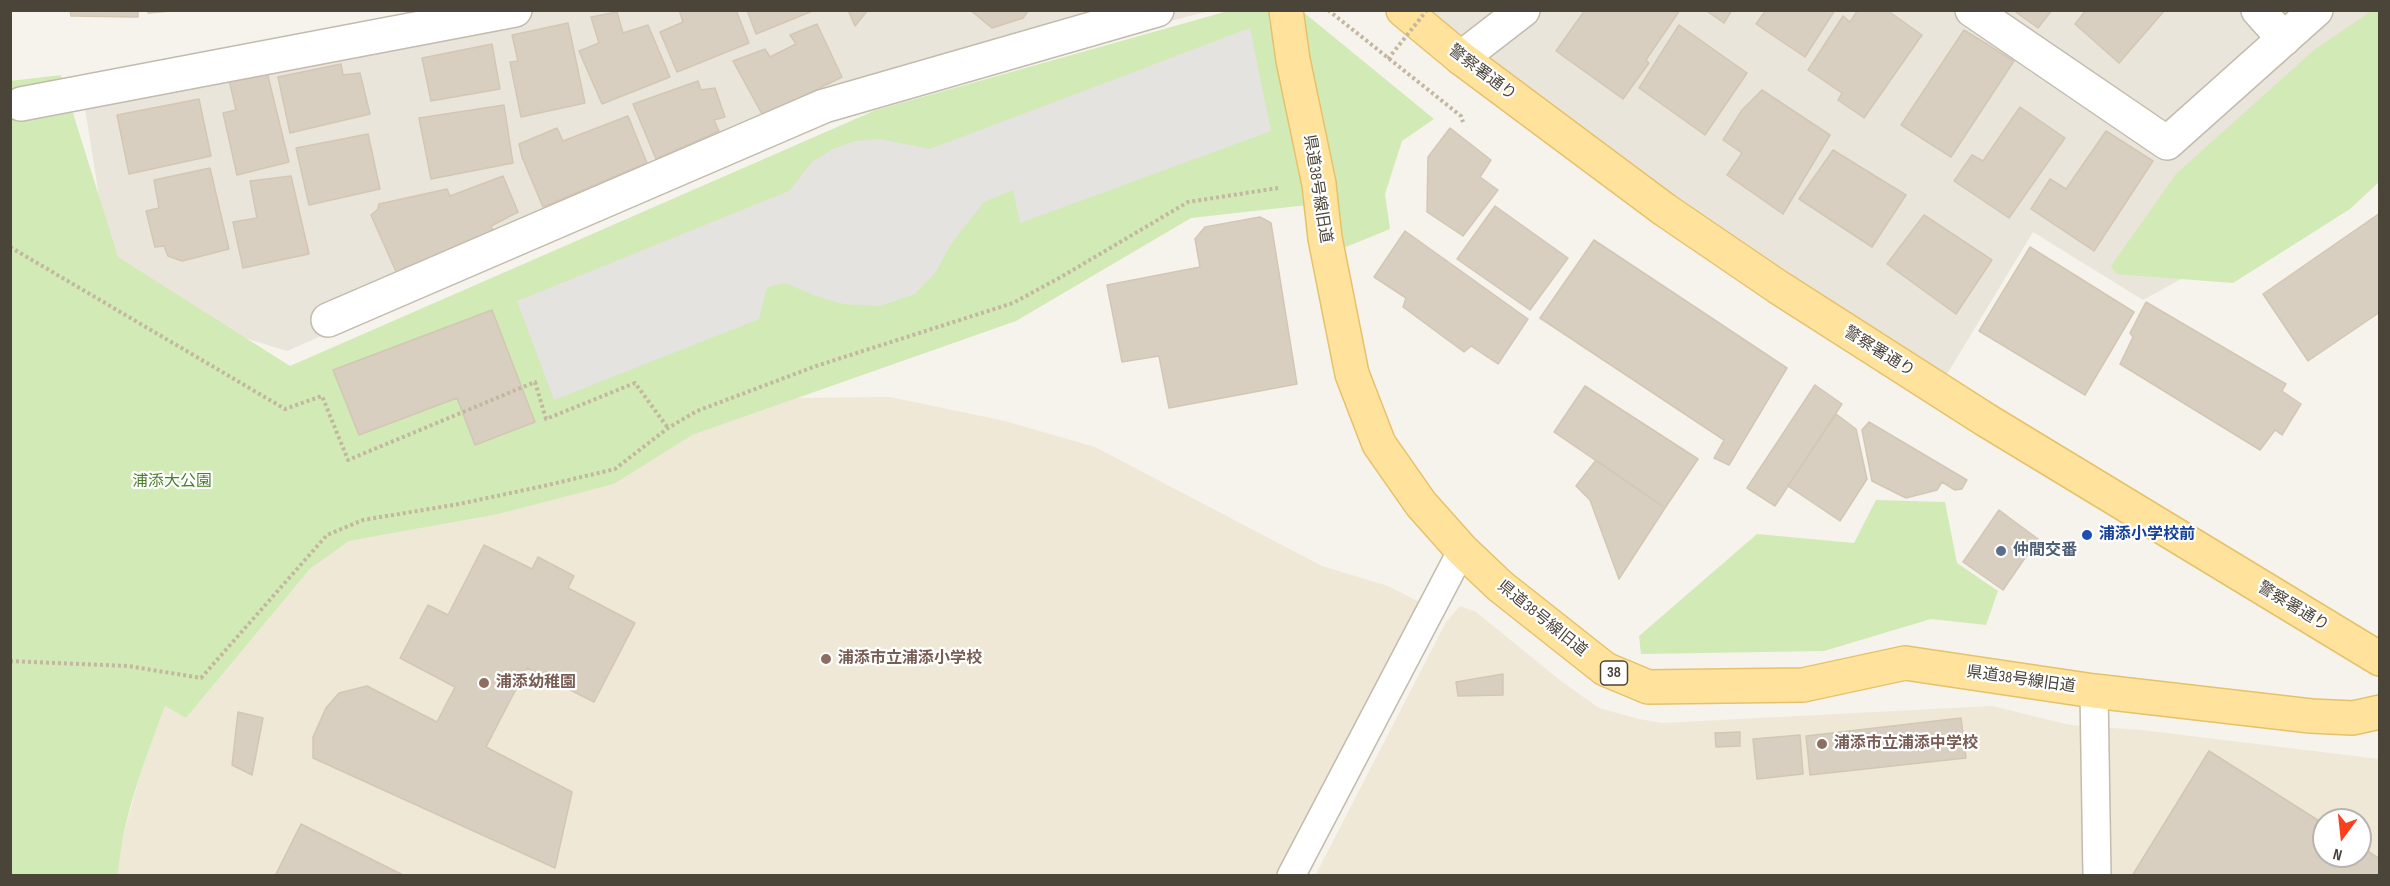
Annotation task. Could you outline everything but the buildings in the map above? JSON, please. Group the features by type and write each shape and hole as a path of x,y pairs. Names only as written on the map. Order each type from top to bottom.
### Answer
{"main road":[{"name":"県道38号線旧道","path":"1286,10 1293,60 1319,184 1325,238 1352,374 1379,444 1421,504 1462,550 1500,586 1605,669 1648,687 1803,685 1905,663 2094,691 2311,716 2353,718 2379,712"},
{"name":"警察署通り","path":"1403,10 1461,57 1665,210 1778,287 1986,420 2379,659"}],"street":[{"path":"21,104 515,10"},
{"path":"328,320 824,106 1157,10"},
{"path":"1461,57 1523,10"},
{"path":"1972,10 2167,143 2316,10"},
{"path":"2258,10 2284,39"}],"lane":[{"path":"1291,876 1462,550"},
{"path":"2094,691 2097,876"}],"path":[{"path":"1328,10 1461,116 1463,122"},
{"path":"1388,59 1427,10"},
{"path":"10,661 128,666 201,678 327,535 363,520 481,499 615,469 668,429 697,411 816,366 1013,303 1188,202 1280,187"},
{"path":"10,247 285,409 322,396 348,460 535,382 546,419 635,383 668,429"}],"shaded area":[{"path":"428,11 1209,11 1032,57 821,118 287,351 166,314 111,272 81,83"},
{"path":"1413,11 2379,11 2379,170 2143,300 2033,232 1932,399"},
{"path":"1250,28 1271,131 1020,223 1013,190 984,202 951,244 935,273 915,294 880,306 843,304 785,283 767,287 759,319 554,400 517,301 789,191 813,161 833,149 855,141 880,139 930,149"},
{"name":"浦添市立浦添小学校","path":"890,397 1005,421 1095,447 1322,566 1388,586 1441,613 1308,875 118,876 119,851 141,772 165,706 186,718 310,569 349,541 499,514 614,484 691,435 797,398"},
{"name":"浦添市立浦添中学校","path":"1460,606 1476,612 1561,681 1599,708 1662,723 1992,706 2070,725 2142,730 2379,759 2379,875 1315,876 1446,622"}],"green space":[{"path":"2373,10 2380,11 2379,182 2350,209 2233,283 2116,274 2111,266 2176,174 2314,50"},
{"name":"浦添大公園","path":"1228,11 1302,11 1434,119 1402,141 1385,194 1390,229 1341,249 1334,202 1191,218 1016,321 692,435 614,484 499,514 349,541 310,569 186,718 165,706 129,811 118,875 11,876 10,81 61,75 118,257 290,366 876,110"},
{"path":"1876,500 1945,502 1957,563 1998,591 1986,625 1931,619 1824,651 1641,654 1639,636 1757,534 1854,543"}],"place":[{"name":"浦添小学校前","path":"2087,535"},
{"name":"仲間交番","path":"2001,551"},
{"name":"浦添市立浦添小学校","path":"826,659"},
{"name":"浦添幼稚園","path":"484,683"},
{"name":"浦添市立浦添中学校","path":"1822,744"}]}
